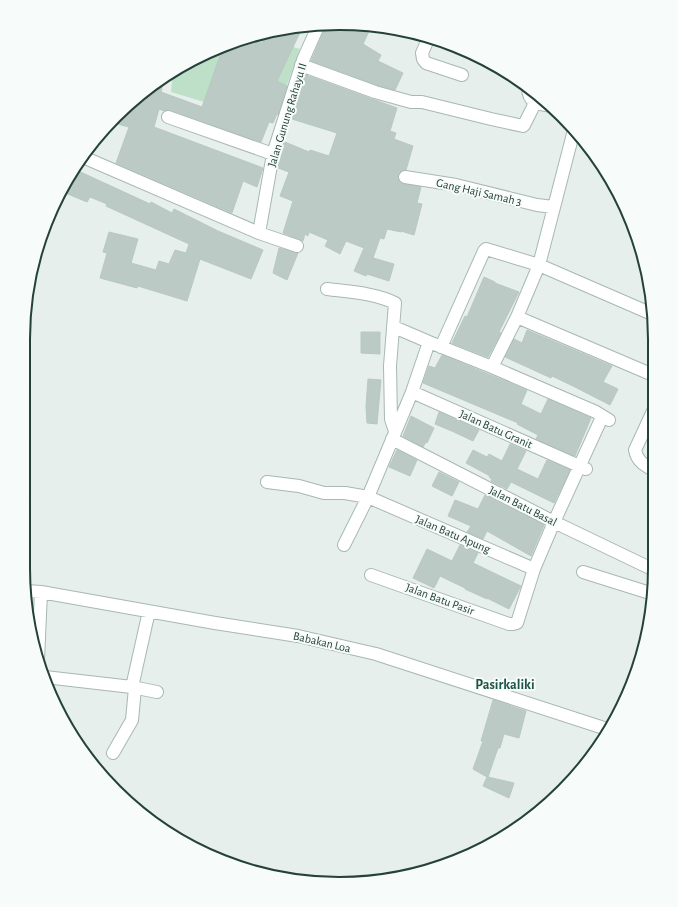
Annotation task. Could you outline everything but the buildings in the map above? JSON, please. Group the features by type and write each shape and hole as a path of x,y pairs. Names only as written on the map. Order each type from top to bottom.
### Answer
{"street":[{"name":"Jalan Gunung Rahayu II","path":"259,233 272,154 301,65 316,31"},
{"path":"426,43 422,52 423,59 426,63 462,75"},
{"path":"301,65 375,92 411,102 422,102 523,126 535,103"},
{"path":"530,96 535,103 539,104"},
{"path":"168,117 272,154"},
{"path":"492,367 517,316 539,265 572,137"},
{"path":"88,159 259,233 297,246"},
{"name":"Gang Haji Samah 3","path":"405,177 456,185 553,207"},
{"path":"441,347 484,251 488,250 539,265 646,312"},
{"path":"327,289 370,295 396,303 390,366 391,419 394,435"},
{"path":"517,316 648,373"},
{"path":"394,327 492,367 596,412 602,417 583,468 534,569"},
{"path":"344,545 370,498 412,392 429,342"},
{"name":"Jalan Batu Granit","path":"412,392 583,468"},
{"path":"648,422 635,450 636,456 640,461 648,466"},
{"name":"Jalan Batu Basal","path":"394,435 557,523 648,567"},
{"name":"Jalan Batu Apung","path":"267,482 370,498 534,569"},
{"name":"Jalan Batu Pasir","path":"371,574 509,624 513,624 517,623 534,569"},
{"path":"583,572 647,592"},
{"name":"Babakan Loa","path":"31,591 298,636 376,654 603,728"},
{"path":"39,639 41,592"},
{"path":"113,753 132,720 133,687 149,611"},
{"path":"50,678 133,687 157,692"}],"green space":[{"path":"267,39 300,49 273,123 171,92 172,79 202,62 240,46"}],"district":[{"name":"Pasirkaliki","path":"505,685"}]}
